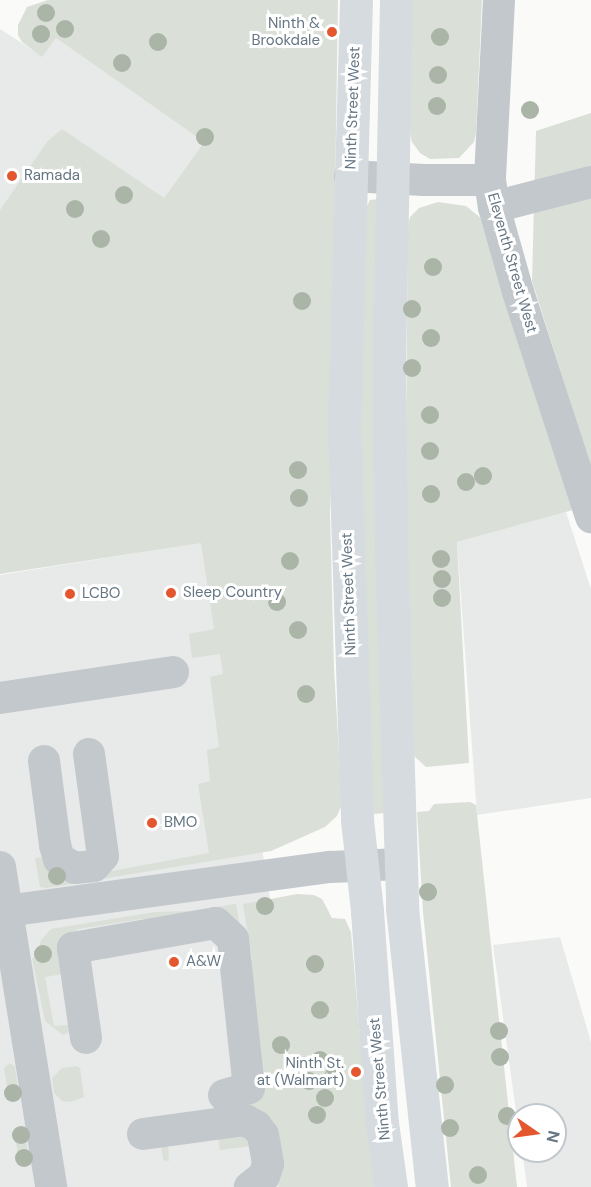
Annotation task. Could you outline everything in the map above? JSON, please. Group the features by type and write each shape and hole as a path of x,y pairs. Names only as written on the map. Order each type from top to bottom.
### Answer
{"main road":[{"name":"Ninth Street West","path":"356,0 344,424 357,820 382,1123 391,1187"},
{"path":"396,0 389,376 401,864 403,920 432,1187"}],"street":[{"name":"Eleventh Street West","path":"499,0 492,193 518,292 582,462 591,517"},
{"path":"350,176 393,178 492,193 540,197 591,182"},
{"path":"0,699 173,672"},
{"path":"44,761 59,859 75,868 94,866 103,856 89,754"},
{"path":"4,911 330,867 401,864"},
{"path":"0,867 4,911 51,1187"},
{"path":"87,1038 73,948 216,923 233,939 249,1088 224,1095"},
{"path":"143,1134 245,1120 256,1126 262,1136 268,1164 264,1176 250,1187"}],"shaded area":[{"path":"48,0 338,0 330,514 334,668 342,804 337,816 325,827 271,851 47,888 40,887 35,858 47,857 106,872 209,853 198,784 210,781 207,750 219,747 210,677 223,674 220,654 192,658 189,634 214,629 201,543 0,574 0,210 47,142 62,129 164,198 204,142 56,38 42,57 22,42 18,35 18,25 27,7"},
{"path":"412,0 482,0 476,133 474,142 459,158 430,159 420,153 412,142 410,133"},
{"path":"0,29 42,56 56,38 204,142 164,198 0,213"},
{"path":"591,113 591,467 532,281 536,131"},
{"path":"379,199 386,813 373,814 360,448 363,227 365,210 370,200"},
{"path":"438,202 466,206 482,219 516,337 573,510 457,542 469,763 426,767 414,756 413,751 405,532 408,227 410,217 419,208"},
{"path":"566,512 591,589 591,798 477,815 457,542"},
{"path":"211,541 318,1187 0,1187 0,575"},
{"path":"470,802 476,805 508,1103 507,1163 514,1163 517,1187 451,1187 423,912 417,812 429,811 434,804"},
{"path":"297,894 314,895 322,899 332,918 345,919 351,932 363,1071 379,1187 279,1187 275,1135 236,1109 243,961 252,960 243,904"},
{"path":"236,904 244,949 142,919 78,929 73,934 64,974 45,977 54,1026 68,1025 71,1031 63,1035 45,1021 32,958 37,957 41,940 51,929 155,912 191,911"},
{"path":"560,937 591,1042 591,1187 527,1187 524,1163 567,1163 567,1103 515,1103 493,945"},
{"path":"10,1063 15,1067 19,1096 14,1101 9,1097 4,1068"},
{"path":"77,1066 80,1068 84,1097 70,1102 62,1101 54,1093 52,1078 62,1068"},
{"path":"19,1129 25,1133 29,1160 25,1167 19,1162 15,1135"},
{"path":"233,1129 258,1145 220,1150 218,1137 168,1145 169,1161 163,1160 161,1144"}],"place":[{"name":"Ninth & Brookdale","path":"332,32"},
{"name":"Ramada","path":"12,176"},
{"name":"Sleep Country","path":"171,593"},
{"name":"LCBO","path":"70,594"},
{"name":"BMO","path":"152,823"},
{"name":"A&W","path":"174,962"},
{"name":"Ninth St. at (Walmart)","path":"356,1072"}]}
